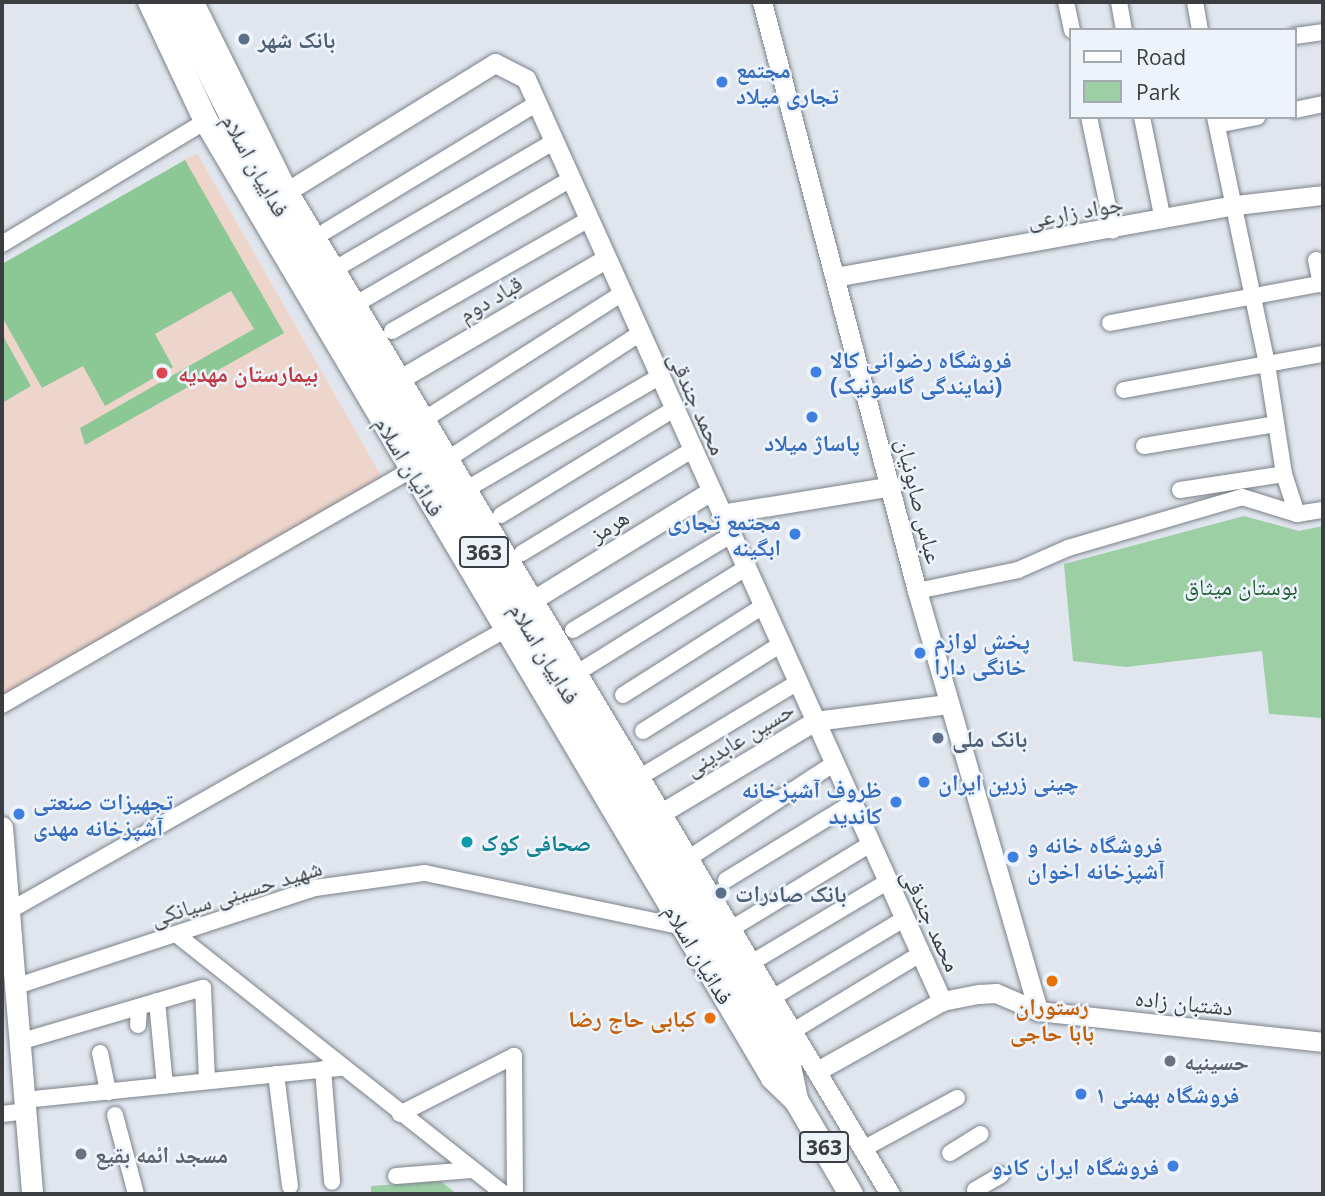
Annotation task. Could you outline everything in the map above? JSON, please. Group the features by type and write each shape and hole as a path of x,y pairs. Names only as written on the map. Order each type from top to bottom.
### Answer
{"main road":[{"name":"فدائیان اسلام","path":"150,2 206,121 773,1078 796,1100"},
{"name":"فداییان اسلام","path":"174,2 207,51 281,195 654,818 789,1066 796,1100 852,1194"},
{"path":"3,838 9,911 6,948 14,988 13,1032 24,1106 32,1194"}],"street":[{"path":"194,2 207,51"},
{"name":"عباس صابونیان","path":"762,2 948,704 1038,1011"},
{"path":"1066,2 1072,28"},
{"path":"1119,2 1124,28"},
{"path":"1195,2 1200,28"},
{"path":"1297,36 1323,32"},
{"name":"محمد جندقی","path":"281,195 495,63 526,79 589,219 604,260 943,1001"},
{"path":"326,231 536,104"},
{"path":"1297,110 1323,104"},
{"path":"1089,119 1113,230"},
{"path":"1142,119 1163,220"},
{"path":"1236,119 1216,121 1254,296 1284,474 1297,514"},
{"path":"2,244 206,121"},
{"path":"335,269 553,142"},
{"path":"356,304 571,179"},
{"path":"281,195 335,269 640,778 654,818 689,858 890,1194"},
{"name":"جواد زارعی","path":"835,277 1113,230 1236,205 1323,195"},
{"path":"392,331 589,219"},
{"name":"قباد دوم","path":"400,379 604,260"},
{"path":"1110,323 1322,283 1316,260"},
{"path":"425,419 621,294"},
{"path":"448,459 639,334"},
{"path":"1124,390 1323,354"},
{"path":"467,489 659,377"},
{"path":"501,515 674,409"},
{"path":"1144,446 1275,424"},
{"path":"522,553 692,450"},
{"path":"2,705 412,469"},
{"path":"1180,490 1284,474"},
{"path":"721,514 892,486"},
{"name":"هرمز","path":"533,600 711,491"},
{"path":"917,590 1018,570 1068,548 1242,497 1297,514 1323,510"},
{"path":"573,630 731,535"},
{"path":"577,673 746,568"},
{"path":"623,695 763,606"},
{"path":"9,911 508,628"},
{"path":"643,730 781,644"},
{"path":"640,778 798,682"},
{"name":"حسین عابدینی","path":"654,818 815,720 948,704"},
{"path":"689,858 835,763"},
{"path":"726,880 852,803"},
{"path":"731,929 870,844"},
{"name":"شهید حسینی سیانکی","path":"14,988 315,888 425,873 683,927"},
{"path":"751,962 887,882"},
{"path":"772,998 904,919"},
{"path":"176,934 341,1068 503,1194"},
{"path":"793,1031 920,954"},
{"path":"13,1032 139,1007 203,988 207,1081"},
{"name":"دشتبان زاده","path":"943,1001 996,993 1038,1011 1323,1042"},
{"path":"157,1001 165,1086"},
{"path":"817,1072 943,1001"},
{"path":"138,1025 139,1007"},
{"path":"100,1053 108,1092"},
{"path":"400,1114 514,1056 515,1194"},
{"path":"2,1114 24,1106 108,1092 341,1068"},
{"path":"323,1069 332,1182"},
{"path":"276,1074 290,1186"},
{"path":"863,1149 957,1098"},
{"path":"115,1115 136,1194"},
{"path":"950,1153 981,1134"},
{"path":"396,1176 472,1170"},
{"path":"975,1191 1001,1175"}],"shaded area":[{"name":"بیمارستان مهدیه","path":"197,153 384,481 2,699 2,265"}],"green space":[{"path":"185,160 284,333 85,445 80,428 254,329 231,291 155,334 173,367 105,406 83,366 42,388 2,317 2,264"},
{"path":"2,334 31,386 2,403"},
{"name":"بوستان میثاق","path":"1244,516 1299,531 1323,526 1323,718 1269,714 1262,651 1126,667 1073,661 1064,564"},
{"path":"440,1181 457,1194 371,1194 371,1186"}],"place":[{"name":"بانک شهر","path":"244,39"},
{"name":"مجتمع تجاری میلاد","path":"722,82"},
{"name":"فروشگاه رضوانی کالا (نمایندگی گاسونیک)","path":"816,372"},
{"name":"بیمارستان مهدیه","path":"162,373"},
{"name":"پاساژ میلاد","path":"812,417"},
{"name":"مجتمع تجاری ابگینه","path":"795,534"},
{"name":"پخش لوازم خانگی دارا","path":"920,653"},
{"name":"بانک ملی","path":"938,738"},
{"name":"چینی زرین ایران","path":"924,782"},
{"name":"ظروف آشپزخانه كانديد","path":"896,802"},
{"name":"تجهیزات صنعتی آشپزخانه مهدی","path":"19,814"},
{"name":"صحافی کوک","path":"467,842"},
{"name":"فروشگاه خانه و آشپزخانه اخوان","path":"1013,857"},
{"name":"بانک صادرات","path":"721,893"},
{"name":"رستوران بابا حاجی","path":"1052,981"},
{"name":"کبابی حاج رضا","path":"710,1018"},
{"name":"حسینیه","path":"1170,1061"},
{"name":"فروشگاه بهمنی ۱","path":"1081,1094"},
{"name":"مسجد ائمه بقیع","path":"81,1154"},
{"name":"فروشگاه ایران کادو","path":"1173,1166"}]}
